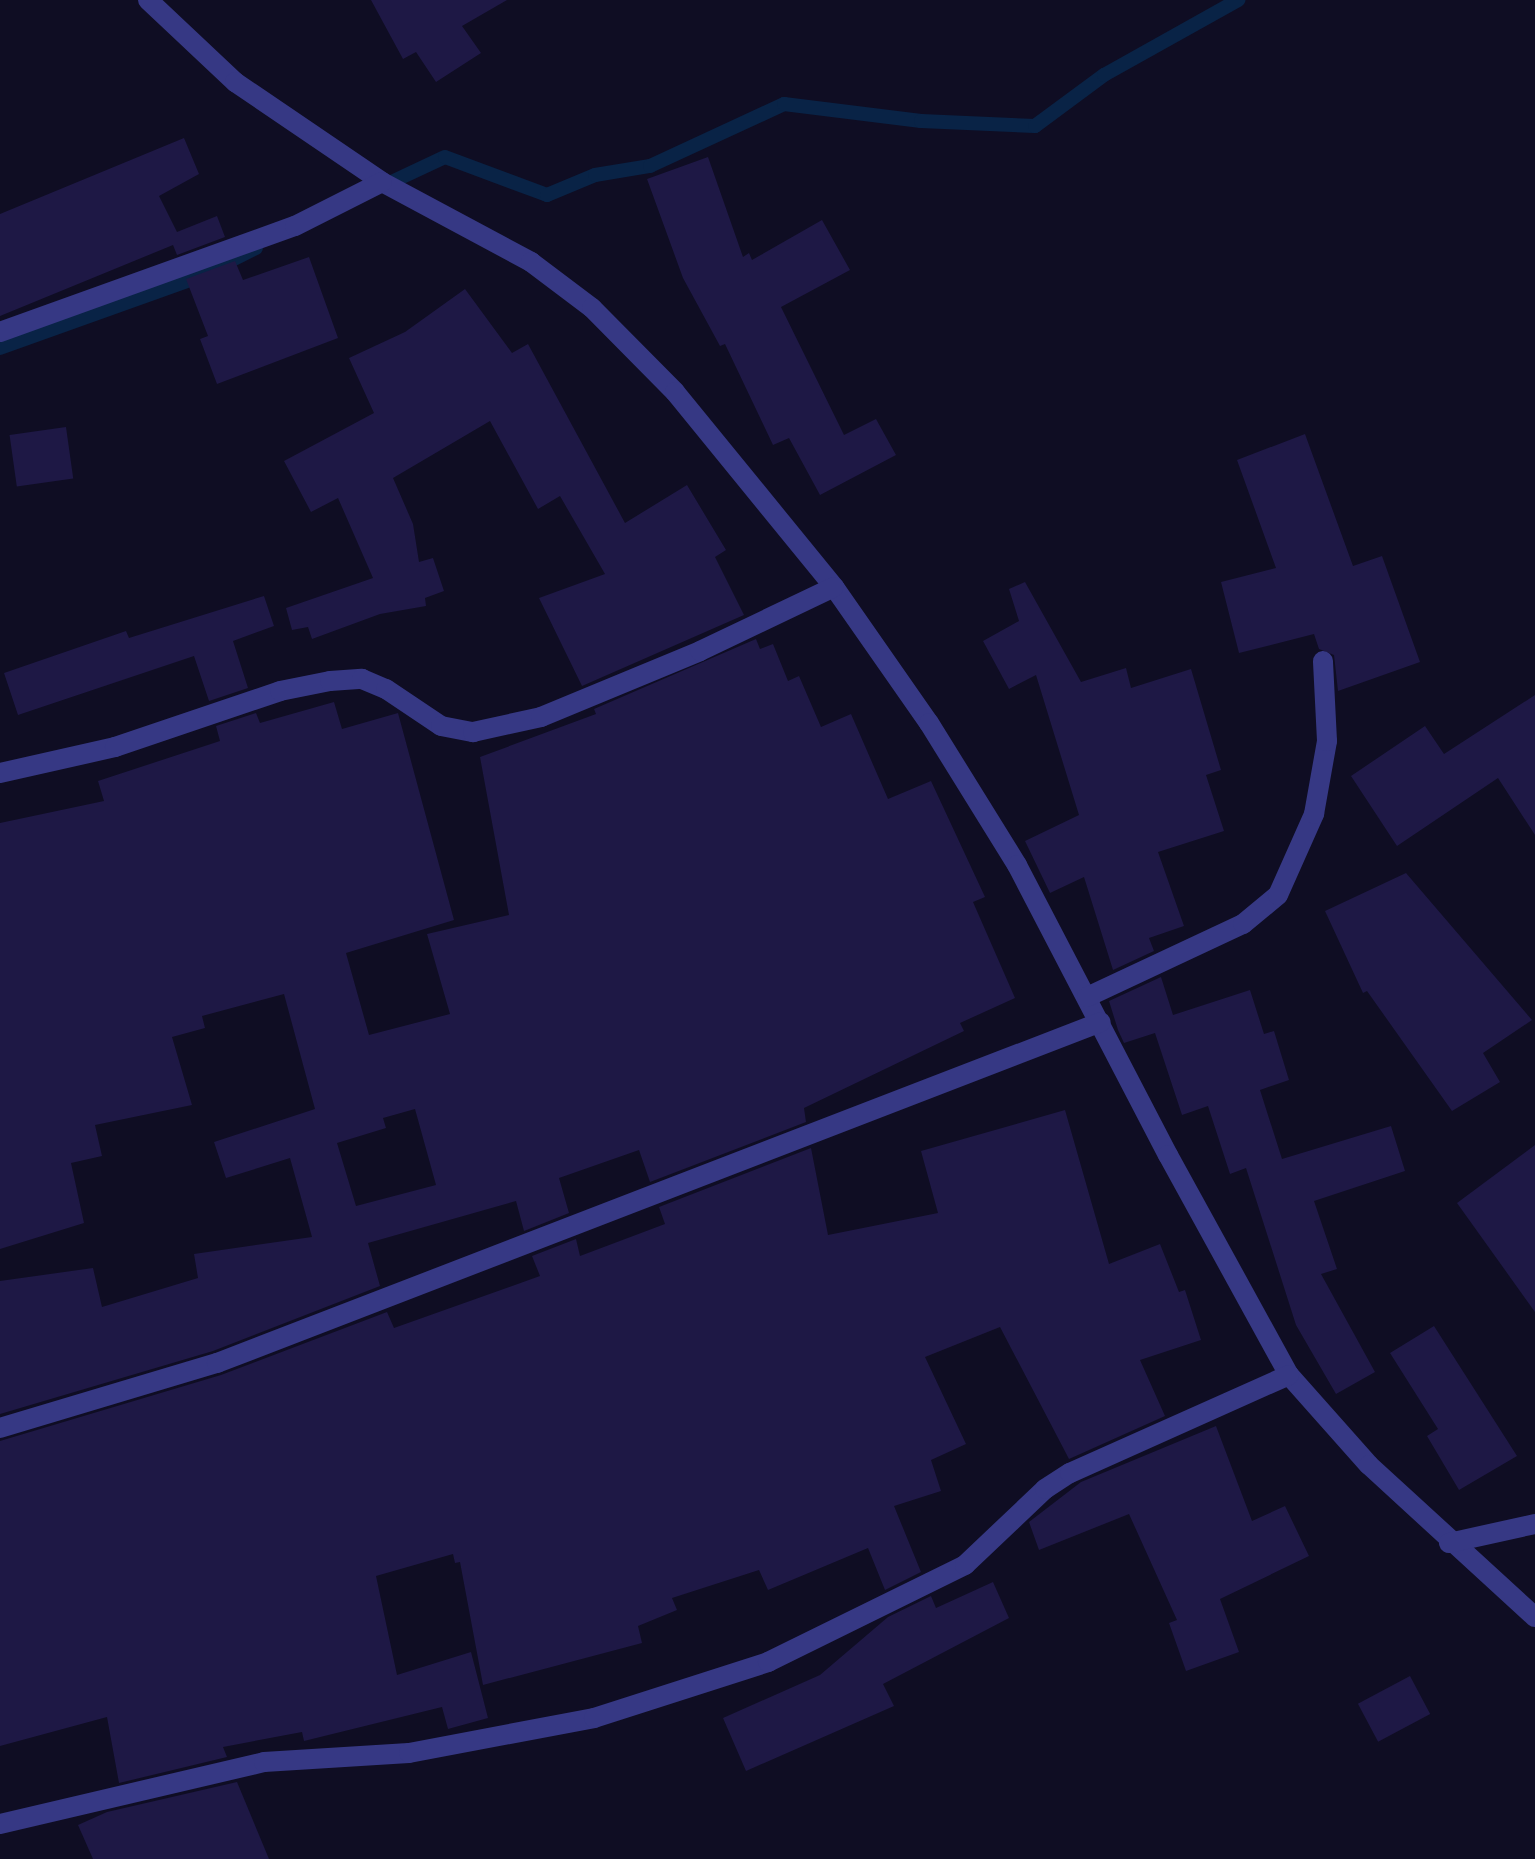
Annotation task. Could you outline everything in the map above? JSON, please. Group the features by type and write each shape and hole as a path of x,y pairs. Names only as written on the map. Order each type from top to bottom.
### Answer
{"street":[{"path":"148,0 235,82 382,182 505,246 592,308 675,392 834,587 929,723 1017,865 1289,1375 1369,1465 1449,1543 1535,1617"},
{"path":"0,332 295,226 382,182"},
{"path":"0,773 115,747 280,691 330,681 362,679 386,689 441,726 473,732 541,717 700,651 834,587"},
{"path":"1087,997 1243,924 1278,895 1314,814 1327,741 1323,661"},
{"path":"0,1428 217,1363 1101,1022"},
{"path":"0,1824 264,1762 409,1753 594,1718 768,1662 965,1565 1045,1489 1070,1473 1289,1375"},
{"path":"1449,1543 1535,1524"}],"building":[{"path":"371,0 507,0 462,26 481,53 436,82 416,52 403,59"},
{"path":"184,138 199,174 159,196 177,232 217,216 225,237 177,255 173,245 0,316 0,214"},
{"path":"708,157 743,257 749,253 752,260 822,220 850,270 781,307 844,435 876,419 896,455 820,495 789,438 773,445 725,344 720,346 683,278 647,179"},
{"path":"309,257 338,338 217,384 200,339 208,336 186,279 235,261 243,280"},
{"path":"465,289 512,353 528,344 625,523 687,485 726,550 715,557 744,615 582,686 539,598 605,574 560,496 538,509 490,421 393,478 413,524 419,562 433,558 444,591 425,598 426,606 380,614 312,639 308,627 292,630 286,608 373,578 338,498 311,512 284,461 374,413 349,358 405,332"},
{"path":"66,427 73,478 17,486 10,435"},
{"path":"1305,434 1353,566 1382,556 1420,662 1338,691 1334,655 1319,649 1314,634 1239,653 1221,582 1276,568 1237,460"},
{"path":"1025,582 1081,682 1126,668 1131,688 1191,669 1221,770 1206,775 1224,831 1158,852 1184,926 1149,938 1154,951 1113,970 1084,877 1050,893 1025,841 1079,815 1036,675 1009,689 983,641 1019,621 1009,589"},
{"path":"264,596 274,626 233,641 248,688 209,701 194,656 18,715 4,673 126,631 129,638"},
{"path":"756,639 760,649 773,644 788,681 799,676 821,727 851,714 888,799 931,781 985,897 973,902 1015,998 960,1023 964,1031 804,1108 806,1122 650,1182 639,1150 559,1178 569,1213 524,1231 516,1201 368,1243 380,1286 213,1351 0,1414 0,1281 93,1268 102,1307 198,1278 194,1254 312,1237 290,1158 226,1178 214,1142 315,1109 284,994 202,1016 205,1028 172,1037 192,1105 95,1125 102,1156 71,1163 84,1223 0,1249 0,823 104,801 98,781 220,741 216,726 256,713 260,723 334,702 342,729 398,713 454,920 346,953 369,1035 450,1014 427,934 509,915 480,757 596,714 594,709","holes":["415,1109 436,1185 356,1206 337,1143 386,1128 383,1118"]},
{"path":"1535,695 1535,835 1498,778 1397,846 1351,776 1425,726 1444,754"},
{"path":"1406,873 1532,1020 1483,1053 1500,1082 1452,1111 1367,991 1363,993 1325,911"},
{"path":"1161,977 1173,1015 1250,990 1264,1034 1274,1031 1289,1080 1260,1090 1282,1159 1391,1126 1405,1171 1314,1201 1337,1269 1321,1274 1375,1372 1336,1394 1296,1325 1246,1168 1230,1174 1208,1106 1182,1115 1155,1033 1124,1043 1118,1030 1109,1001"},
{"path":"1065,1110 1109,1264 1160,1244 1179,1292 1185,1290 1201,1340 1140,1360 1165,1416 1069,1459 1000,1327 925,1357 966,1444 931,1460 941,1491 894,1506 921,1572 885,1590 868,1548 768,1590 759,1570 672,1598 677,1610 638,1626 642,1643 483,1685 460,1562 455,1563 453,1554 376,1576 397,1675 471,1652 488,1718 448,1729 442,1707 304,1741 302,1732 223,1747 227,1757 119,1783 107,1717 0,1746 0,1441 221,1375 387,1312 394,1328 540,1276 532,1256 576,1239 580,1256 665,1224 659,1207 811,1148 828,1235 938,1213 921,1151"},
{"path":"1535,1145 1535,1312 1457,1203"},
{"path":"1434,1326 1517,1456 1459,1490 1427,1436 1438,1429 1390,1353"},
{"path":"1216,1426 1252,1521 1285,1506 1309,1556 1220,1599 1239,1652 1186,1671 1169,1623 1177,1620 1129,1514 1039,1550 1029,1522 1081,1482"},
{"path":"993,1582 1009,1618 883,1684 894,1706 746,1771 723,1718 820,1675 888,1617 931,1596 936,1608"},
{"path":"1410,1676 1430,1714 1378,1742 1358,1704"},
{"path":"237,1782 269,1859 93,1859 78,1825 107,1812"}],"waterway":[{"path":"383,186 445,157 547,195 595,175 650,166 784,104 921,121 1035,126 1104,75 1238,0"},
{"path":"0,348 196,278 256,248"}]}
